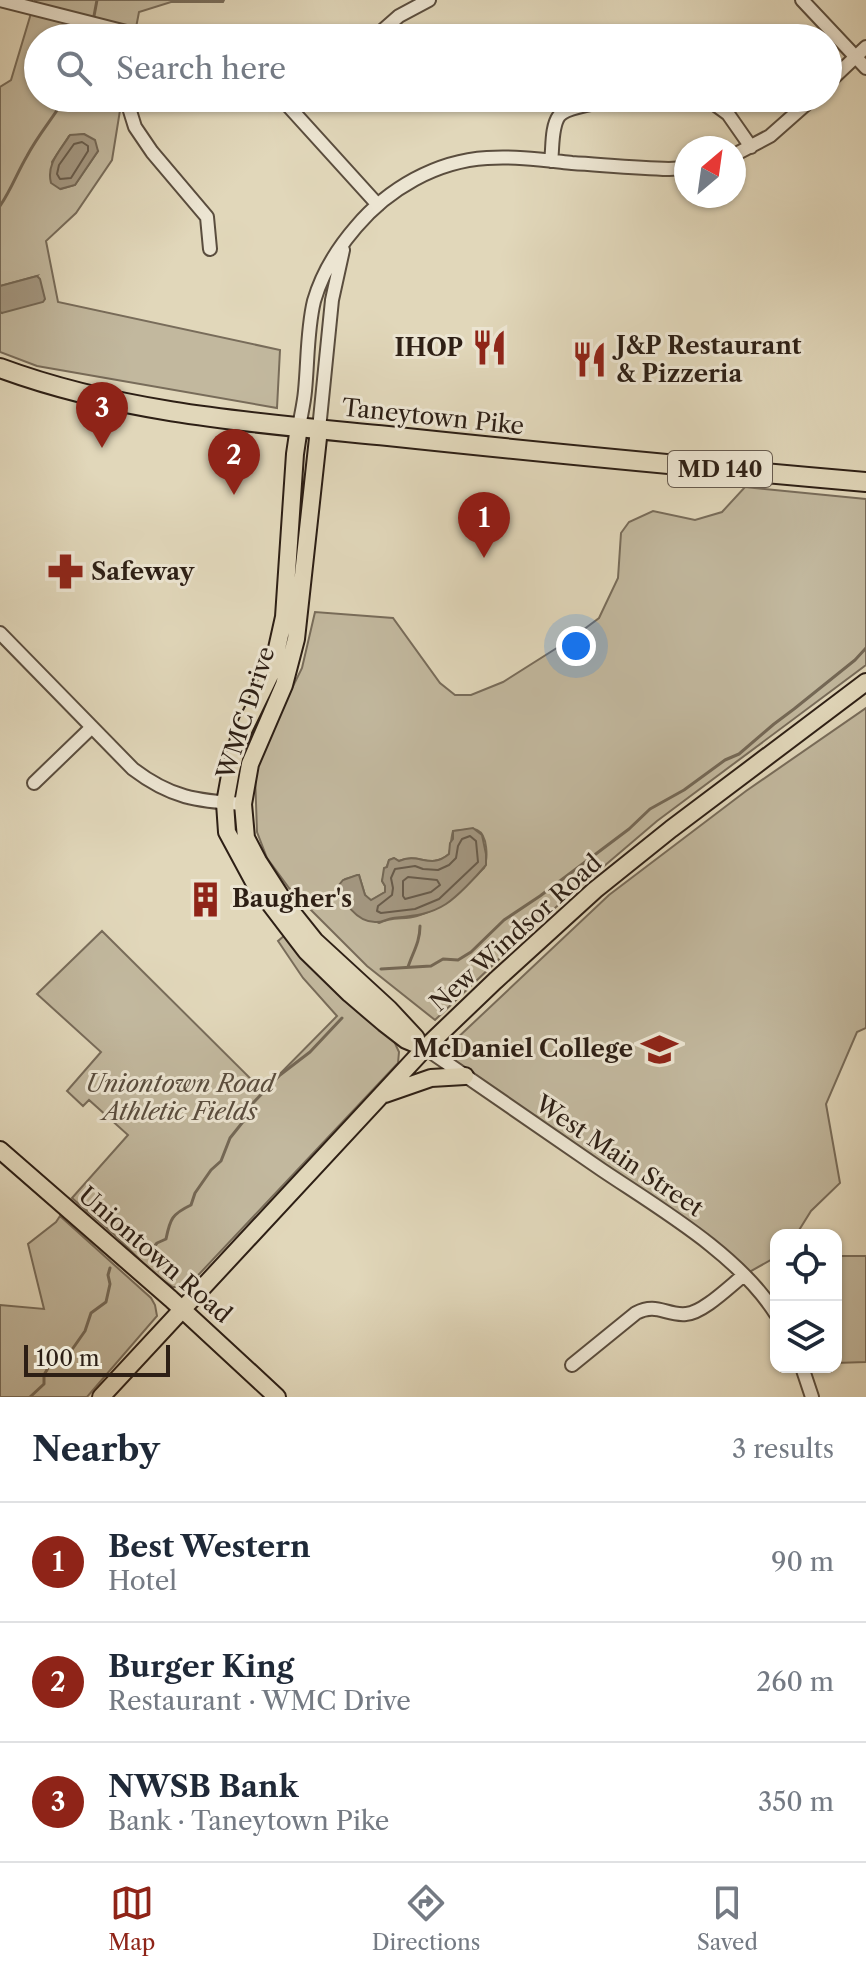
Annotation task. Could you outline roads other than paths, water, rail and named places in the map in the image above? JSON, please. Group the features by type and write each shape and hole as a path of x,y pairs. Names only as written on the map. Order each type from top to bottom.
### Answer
{"highway":[{"name":"Taneytown Pike","path":"0,368 63,388 204,417 866,482"}],"main road":[{"name":"WMC Drive","path":"299,427 280,641 272,671 239,739 225,803 227,832 255,884 306,951 384,1023 406,1040 425,1048"},
{"name":"WMC Drive","path":"319,429 296,639 284,685 250,764 243,804 246,838 287,906 315,941 389,1009 425,1048"},
{"name":"New Windsor Road","path":"101,1397 425,1048 495,981 595,890 866,682"},
{"path":"380,1096 431,1078 465,1076"},
{"name":"Uniontown Road","path":"0,1150 277,1397"}],"street":[{"path":"0,0 89,24"},
{"path":"390,24 429,0"},
{"path":"802,0 824,24"},
{"path":"842,43 866,68"},
{"path":"842,70 866,47"},
{"path":"130,112 135,127 152,152 207,217 210,249"},
{"path":"295,112 378,205"},
{"path":"551,161 556,124 564,112"},
{"path":"725,112 751,147"},
{"path":"746,149 770,136 797,112"},
{"path":"299,427 305,395 309,333 323,273 349,236 378,205 413,180 454,164 487,158 674,169"},
{"path":"319,429 332,300 341,255 349,236"},
{"path":"0,633 146,780 200,801 243,804"},
{"path":"34,783 92,727"},
{"name":"West Main Street","path":"425,1048 681,1224 727,1259 757,1288 770,1306"},
{"path":"572,1365 644,1309 693,1313 744,1275"},
{"path":"804,1373 812,1397"}],"water":[{"path":"84,134 95,140 98,151 75,185 60,189 51,183 52,164 70,135"},
{"path":"37,276 45,299 43,302 0,312 0,286"},
{"path":"473,828 482,835 486,865 440,908 375,922 356,915 343,898 339,885 343,880 359,875 365,895 371,900 385,892 382,881 389,860 442,859 449,854 453,831"}],"waterway":[{"path":"94,16 97,0"},
{"path":"0,206 31,148 55,112"},
{"path":"381,969 431,966 443,959 458,960 471,952 504,920 629,829 650,809 739,754 866,648"},
{"path":"408,967 418,942 420,926"},
{"path":"143,1253 150,1252 157,1243 166,1239 173,1218 191,1205 195,1193 221,1161 230,1138 253,1103 280,1075 310,1052 342,1018"},
{"path":"30,1397 44,1384 44,1375 52,1361 71,1351 85,1331 91,1313 106,1302 110,1268"}],"place":[{"name":"IHOP","path":"489,348"},
{"name":"J&P Restaurant & Pizzeria","path":"590,360"},
{"name":"NWSB Bank","path":"102,448"},
{"name":"Burger King","path":"234,495"},
{"name":"Best Western","path":"484,558"},
{"name":"Safeway","path":"65,572"},
{"name":"Baugher's","path":"206,899"},
{"name":"McDaniel College","path":"659,1049"}],"park label":[{"name":"Uniontown Road Athletic Fields","path":"180,1098"}]}
